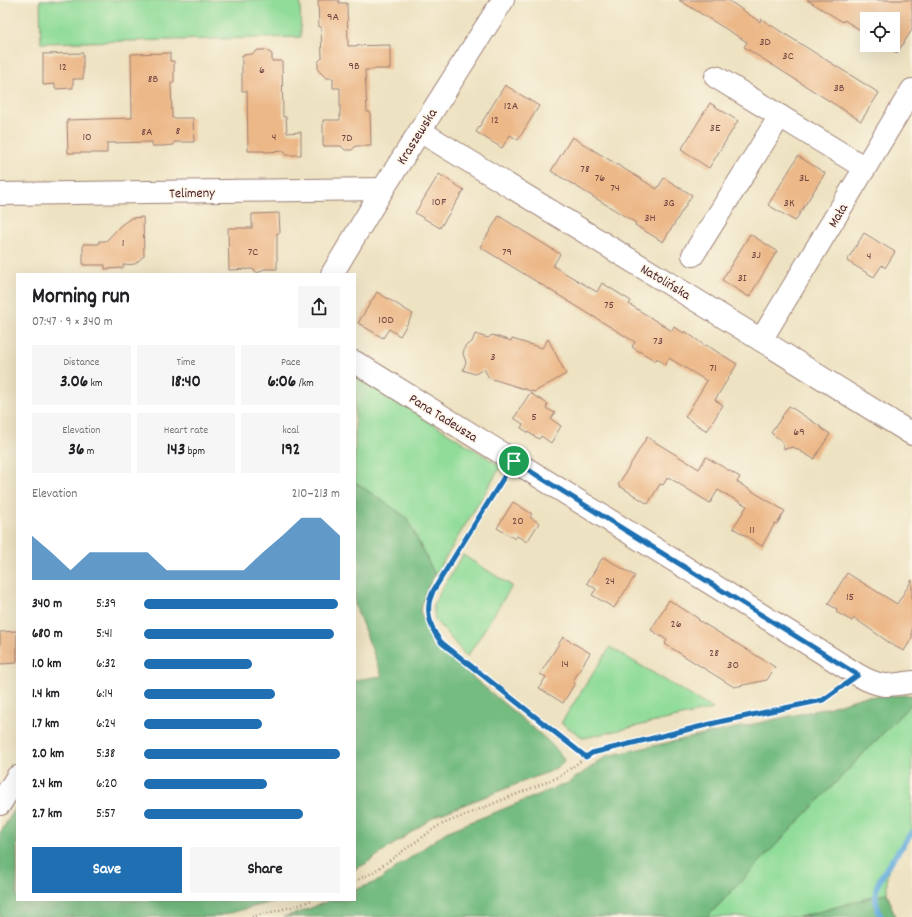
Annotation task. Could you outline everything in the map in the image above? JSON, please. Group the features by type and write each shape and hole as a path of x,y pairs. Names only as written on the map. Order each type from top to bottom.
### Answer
{"street":[{"name":"Kraszewska","path":"333,273 383,189 503,0"},
{"path":"716,77 865,168"},
{"name":"Mała","path":"761,340 912,90"},
{"path":"693,255 780,116"},
{"name":"Natolińska","path":"420,131 912,434"},
{"name":"Telimeny","path":"0,194 383,189"},
{"name":"Pana Tadeusza","path":"356,363 858,675 869,681 884,686 912,682"},
{"path":"0,804 16,779"}],"path":[{"path":"514,461 433,591 428,603 430,621 436,636 442,643 586,757"},
{"path":"356,881 372,873 438,826 559,777 592,753 723,721 823,700 858,675"},
{"path":"252,917 309,901"}],"green space":[{"path":"40,0 300,0 301,37 41,43"},
{"path":"356,376 501,466 435,575 406,517 356,483"},
{"path":"356,483 406,517 435,575 428,587 420,611 432,643 547,740 559,752 564,760 560,766 548,772 435,816 365,864 356,868 356,680 382,676 356,608"},
{"path":"463,555 512,586 467,657 435,620 433,605"},
{"path":"610,647 713,709 584,738 561,723"},
{"path":"912,695 912,703 707,917 283,917 301,912 328,901 356,901 356,890 378,881 446,832 568,783 607,756 827,708 863,697"},
{"path":"912,703 912,831 890,862 887,877 887,893 800,917 707,917"},
{"path":"16,808 16,901 276,901 214,917 0,917 0,833"},
{"path":"887,893 895,917 800,917"}],"building":[{"path":"318,0 339,0 339,3 347,3 348,46 390,45 390,69 365,70 367,112 370,112 371,146 356,146 352,150 345,150 341,146 323,146 323,120 340,120 340,88 333,88 333,78 326,78 318,70 318,62 322,58"},
{"path":"679,0 728,0 760,22 761,19 879,93 861,121 744,47 747,42"},
{"path":"807,0 912,0 912,30 900,48 900,12 860,12 860,30 844,20 843,22"},
{"path":"258,50 266,50 272,54 272,61 282,61 283,117 286,117 287,133 301,132 301,155 285,155 285,151 248,151 247,91 242,91 242,55 252,54"},
{"path":"83,53 83,79 73,79 73,88 55,89 55,84 43,85 43,54"},
{"path":"170,53 170,61 174,61 174,83 171,83 172,118 193,118 194,142 174,142 174,145 163,146 152,146 152,142 107,143 107,153 68,153 67,120 132,118 131,54"},
{"path":"505,85 539,106 518,140 510,135 502,148 476,132"},
{"path":"710,103 738,121 709,168 681,150"},
{"path":"572,137 657,189 664,178 692,195 663,242 635,225 636,223 551,171"},
{"path":"798,156 825,173 795,221 768,205"},
{"path":"439,174 464,190 440,228 415,213"},
{"path":"279,213 280,233 277,233 277,269 264,269 258,273 252,269 229,270 228,228 252,228 252,214"},
{"path":"499,216 560,254 553,266 597,292 602,283 631,301 629,304 672,331 674,327 684,333 685,331 705,346 706,345 737,364 715,400 723,405 707,431 685,417 707,381 669,358 665,365 657,358 656,361 632,347 635,342 480,247"},
{"path":"143,217 144,256 135,264 123,265 123,268 105,269 105,265 83,265 83,244 99,244 99,241 106,241 121,225 131,218"},
{"path":"864,233 895,252 885,268 882,265 874,277 847,261"},
{"path":"750,234 777,251 749,297 722,280"},
{"path":"377,292 413,314 400,336 389,329 383,338 358,323"},
{"path":"475,334 488,338 492,335 511,341 512,339 542,348 548,339 566,374 534,392 489,378 484,369 475,374 463,370 466,362 463,354 465,346 472,342"},
{"path":"530,393 548,404 546,408 555,413 551,419 561,426 551,443 541,436 539,439 521,428 523,424 514,418"},
{"path":"789,406 830,434 814,459 793,447 784,449 782,441 771,433"},
{"path":"647,437 699,469 706,457 740,477 737,482 785,511 777,524 775,523 762,546 733,528 747,506 718,490 710,503 668,477 663,485 660,484 648,504 618,485"},
{"path":"513,502 532,514 530,517 539,523 527,542 517,536 515,539 497,528"},
{"path":"603,557 635,576 614,608 592,595 596,589 587,583"},
{"path":"847,573 897,604 912,580 912,638 904,651 888,643 854,618 852,621 836,612 837,609 828,604"},
{"path":"669,600 699,619 698,620 775,667 767,680 734,687 665,644 667,640 651,630"},
{"path":"16,631 16,663 0,664 0,632"},
{"path":"563,637 590,653 573,681 575,683 563,703 539,688 546,677 540,674"}],"waterway":[{"path":"881,917 876,901 879,880 912,833"}],"route":[{"path":"514,461 858,675 823,700 723,721 592,753 586,757 442,643 436,636 430,621 428,603 433,591 514,461"}]}
